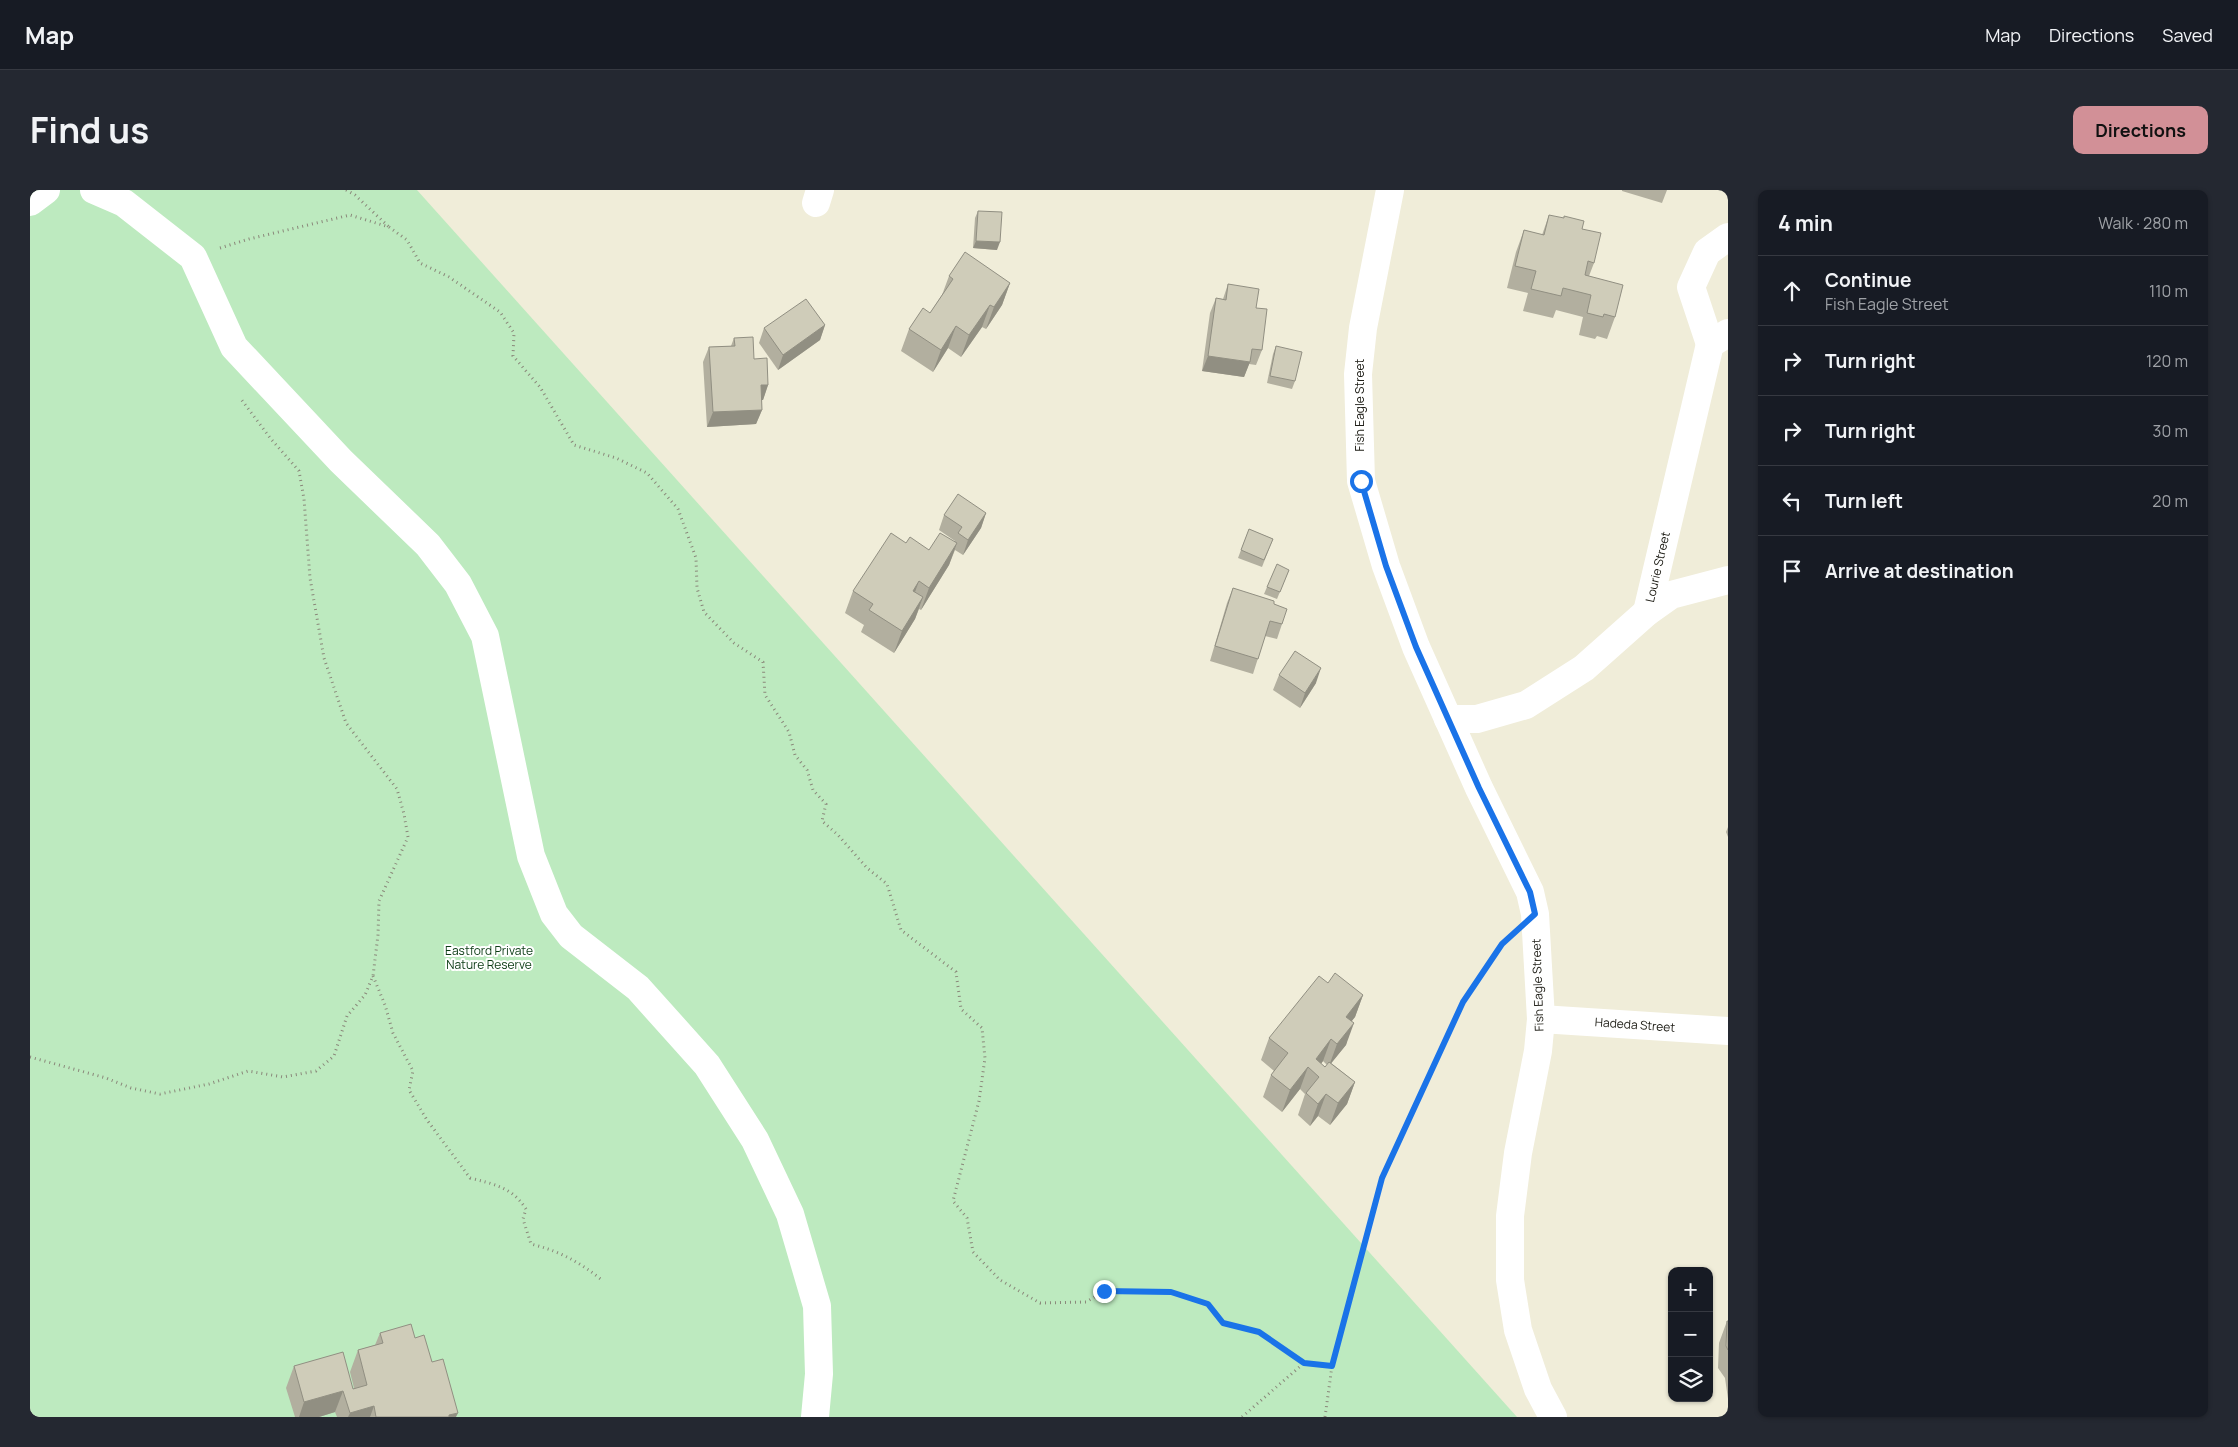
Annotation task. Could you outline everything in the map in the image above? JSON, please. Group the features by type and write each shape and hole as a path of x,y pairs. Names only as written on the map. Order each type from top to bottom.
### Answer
{"street":[{"path":"30,202 46,190"},
{"path":"94,190 124,203 193,257 234,347 342,461 428,545 458,584 485,636 531,856 554,914 571,936 638,988 707,1065 755,1140 790,1214 817,1306 819,1374 815,1417"},
{"name":"Fish Eagle Street","path":"1390,190 1362,328 1358,374 1361,481 1386,566 1416,647 1479,788 1530,892 1535,914 1541,1020 1538,1051 1518,1153 1510,1216 1510,1280 1518,1330 1538,1389 1553,1417"},
{"path":"1719,339 1691,287 1707,252 1728,237"},
{"name":"Lourie Street","path":"1448,719 1478,719 1526,705 1584,668 1647,612 1719,339"},
{"path":"1647,612 1671,595 1728,580"},
{"path":"1671,595 1728,600"},
{"name":"Hadeda Street","path":"1541,1020 1728,1031"}],"path":[{"path":"346,190 355,195 389,228 407,240 420,264 449,277 500,312 514,333 513,356 540,388 574,445 616,458 647,473 678,509 696,558 697,588 704,612 734,643 763,662 765,695 789,732 795,754 807,770 813,790 826,804 822,821 867,868 887,884 901,930 956,972 961,1009 982,1028 986,1058 979,1100 954,1201 967,1218 973,1252 1000,1280 1040,1303 1086,1302 1104,1291 1171,1292 1208,1304 1223,1323 1259,1332 1304,1363 1332,1366"},
{"path":"193,257 249,239 350,215 389,228"},
{"path":"30,1057 106,1078 131,1088 160,1094 209,1084 248,1071 283,1077 316,1072 334,1056 347,1016 365,995 373,976 378,935 379,901 408,837 404,814 397,789 346,723 324,658 310,578 304,499 299,471 271,439 237,394"},
{"path":"1325,1417 1332,1366 1382,1178 1463,1002 1502,944 1535,914"},
{"path":"373,976 385,1005 393,1033 413,1071 409,1090 470,1178 501,1186 519,1198 526,1209 522,1219 531,1244 555,1250 582,1264 603,1281"},
{"path":"1242,1417 1304,1363"}],"green space":[{"name":"Eastford Private Nature Reserve","path":"30,190 417,190 1517,1417 30,1417"}],"building":[{"path":"978,211 1002,212 1000,242 976,241"},
{"path":"1549,215 1564,218 1564,216 1584,221 1582,229 1601,233 1594,263 1588,261 1585,275 1623,285 1615,317 1604,314 1603,317 1587,313 1591,295 1563,288 1561,296 1531,289 1536,271 1515,266 1524,230 1544,235"},
{"path":"965,252 1010,283 994,307 990,305 969,335 956,326 941,350 909,329 923,308 930,313 953,279 949,276"},
{"path":"1228,284 1259,289 1256,308 1267,309 1262,350 1252,349 1250,362 1208,356 1216,298 1226,300"},
{"path":"806,299 825,325 783,355 764,328"},
{"path":"753,337 754,359 767,358 768,385 761,385 762,410 713,412 709,347 735,346 734,338"},
{"path":"1276,346 1302,352 1295,381 1270,376"},
{"path":"958,494 986,513 968,540 958,533 962,527 944,515"},
{"path":"1249,529 1273,539 1264,560 1241,550"},
{"path":"891,533 906,543 910,537 929,550 940,533 957,543 929,588 919,581 913,591 923,597 902,631 869,610 873,604 853,591"},
{"path":"1277,564 1289,570 1280,592 1267,587"},
{"path":"1233,588 1274,601 1274,604 1287,609 1282,624 1270,621 1258,659 1215,646"},
{"path":"1295,651 1321,668 1305,693 1279,675"},
{"path":"1335,973 1363,995 1346,1017 1354,1023 1337,1044 1331,1039 1316,1059 1325,1067 1329,1062 1355,1082 1338,1103 1326,1094 1318,1104 1306,1093 1319,1077 1308,1067 1290,1090 1271,1075 1288,1053 1269,1038 1319,976 1328,983"},
{"path":"1728,1321 1728,1350 1726,1346"},
{"path":"411,1324 415,1338 424,1335 432,1362 443,1359 458,1413 449,1415 449,1417 376,1417 374,1406 350,1413 343,1391 304,1402 294,1366 343,1352 353,1389 367,1385 358,1350 383,1343 380,1333"}],"route":[{"path":"1104,1291 1171,1292 1208,1304 1223,1323 1259,1332 1304,1363 1332,1366 1382,1178 1463,1002 1502,944 1535,914 1530,892 1479,788 1416,647 1386,566 1361,481"}]}
